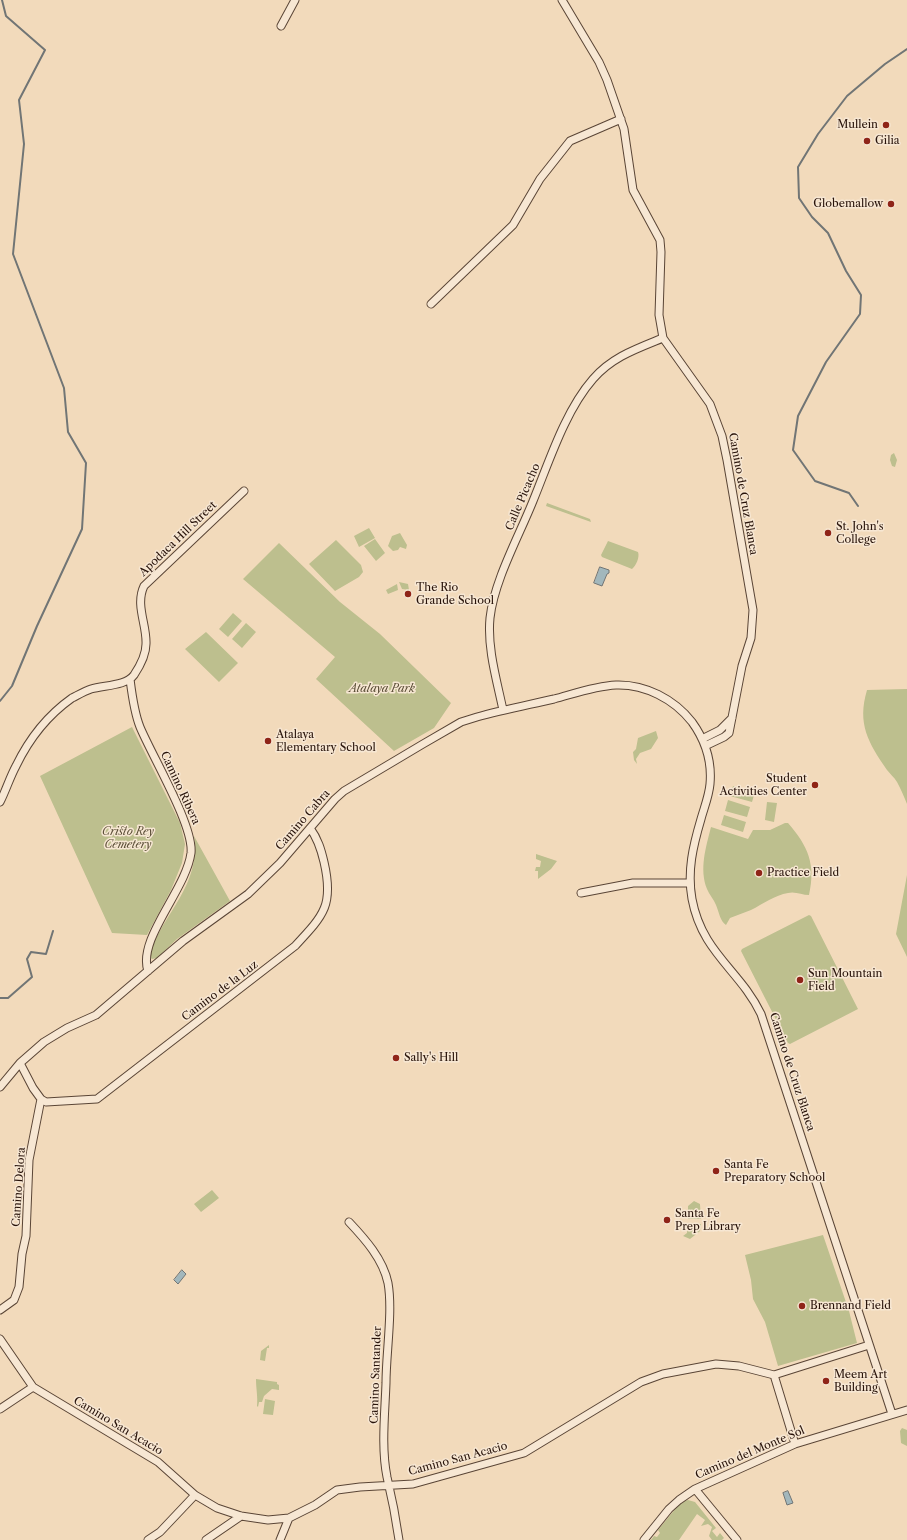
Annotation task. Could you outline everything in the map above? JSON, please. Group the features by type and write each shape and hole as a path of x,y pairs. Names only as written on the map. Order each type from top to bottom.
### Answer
{"street":[{"path":"281,26 295,0"},
{"name":"Camino de Cruz Blanca","path":"562,0 599,62 621,119 633,190 637,201 657,234 661,245 659,316 662,338 710,404 722,436 753,610 751,638 742,666 732,718 732,726 729,733 704,743 710,767 710,785 691,853 690,883 698,920 707,940 723,963 750,993 761,1014 892,1414"},
{"path":"431,304 513,225 540,179 570,140 621,119"},
{"name":"Calle Picacho","path":"503,710 489,634 492,607 504,573 566,424 584,391 601,371 620,356 662,338"},
{"name":"Apodaca Hill Street","path":"130,679 135,674 145,650 146,637 141,600 144,586 244,491"},
{"path":"0,802 16,766 38,729 44,723 80,694 91,689 130,679"},
{"name":"Camino Ribera","path":"130,679 139,725 186,824 190,842 189,863 174,897 150,938 145,955 148,971"},
{"name":"Camino Cabra","path":"0,1087 20,1063 56,1034 96,1015 183,941 230,908 263,881 335,799 357,782 461,722 503,710 616,686 640,688 668,700 679,708 691,721 704,743"},
{"name":"Camino de la Luz","path":"41,1099 46,1102 97,1099 295,946 316,922 325,907 329,892 319,843 310,828"},
{"path":"581,893 633,883 690,883"},
{"path":"20,1063 33,1088 41,1099"},
{"name":"Camino Delora","path":"0,1310 14,1300 19,1287 22,1254 26,1236 29,1160 41,1099"},
{"name":"Camino Santander","path":"349,1222 360,1233 380,1261 388,1282 389,1295 385,1432 387,1477 390,1485 399,1540"},
{"name":"Camino San Acacio","path":"0,1339 33,1387 158,1462 195,1495 218,1508 241,1516 268,1520 290,1518 315,1505 338,1490 414,1484 524,1453 641,1382 662,1374 716,1364 739,1366 774,1375"},
{"path":"795,1444 774,1375 869,1345"},
{"path":"0,1409 33,1387"},
{"name":"Camino del Monte Sol","path":"644,1540 669,1509 695,1489 795,1444 907,1410"},
{"path":"695,1489 737,1540"},
{"path":"148,1540 160,1532 195,1495"},
{"path":"206,1540 241,1516"},
{"path":"280,1540 290,1518"}],"green space":[{"path":"894,453 897,460 895,467 892,466 890,460 891,455"},
{"path":"547,503 590,519 591,522 546,506"},
{"path":"369,528 375,538 359,547 354,536"},
{"path":"400,533 407,545 406,549 400,547 398,550 393,551 388,546 392,536"},
{"path":"375,539 385,553 376,561 364,546"},
{"path":"336,540 361,565 363,572 359,577 335,591 309,564"},
{"path":"608,541 638,552 637,561 632,569 602,557 601,555"},
{"name":"Atalaya Park","path":"279,543 340,602 380,634 451,703 434,728 394,751 316,679 335,657 243,579"},
{"path":"399,582 408,584 409,590 402,589"},
{"path":"397,584 398,590 388,594 386,590"},
{"path":"233,613 242,621 228,637 219,629"},
{"path":"246,623 256,632 242,648 232,639"},
{"path":"206,632 238,663 219,682 185,649"},
{"path":"907,689 907,804 897,782 874,750 866,732 863,713 867,690"},
{"name":"Cristo Rey Cemetery","path":"132,727 180,823 185,844 182,863 171,890 147,935 112,933 40,776"},
{"path":"656,731 658,738 651,749 640,753 636,759 637,764 634,760 633,752 636,749 638,738"},
{"path":"733,786 755,792 752,802 730,796"},
{"path":"728,800 750,807 747,817 725,811"},
{"path":"767,802 777,803 774,822 765,820"},
{"path":"724,815 746,822 743,832 721,825"},
{"name":"Practice Field","path":"788,823 795,831 809,856 811,865 811,884 809,895 796,893 783,894 751,910 730,918 726,925 721,919 705,881 703,866 711,827 748,839 753,830 770,830"},
{"path":"194,836 230,901 177,939 157,958 152,959 149,956 155,940 187,885 195,854"},
{"path":"536,854 557,861 551,869 538,879 538,871 535,871 536,867 540,867 541,861 536,859"},
{"path":"907,875 907,957 896,934"},
{"name":"Sun Mountain Field","path":"809,915 811,916 858,1009 790,1044 788,1043 741,951 742,949"},
{"path":"212,1190 219,1198 201,1212 194,1204"},
{"path":"694,1201 700,1204 701,1219 688,1219 688,1206"},
{"path":"688,1224 701,1224 700,1231 690,1239 683,1236 687,1233"},
{"name":"Brennand Field","path":"823,1235 849,1311 857,1343 778,1366 765,1322 753,1299 751,1280 745,1255"},
{"path":"269,1345 269,1348 267,1348 265,1361 260,1360 261,1351"},
{"path":"256,1379 277,1382 279,1385 279,1390 272,1389 264,1396 262,1402 259,1402 258,1407 257,1406"},
{"path":"265,1399 275,1401 273,1415 263,1414"},
{"path":"902,1428 907,1430 907,1446 901,1443 900,1431"},
{"path":"688,1500 695,1502 716,1528 712,1531 717,1537 720,1533 724,1538 722,1540 712,1540 709,1536 712,1527 708,1524 701,1526 705,1520 697,1514 679,1540 651,1540 654,1536 657,1537 660,1533 658,1530 681,1502"}],"shaded area":[{"path":"600,567 609,570 609,573 607,574 602,586 594,583"},
{"path":"182,1270 186,1274 178,1284 174,1280"},
{"path":"788,1491 793,1503 787,1505 783,1493"}],"waterway":[{"path":"0,701 12,686 37,626 82,529 86,463 68,432 64,388 13,254 24,144 19,100 45,50 6,16 2,0"},
{"path":"858,506 849,493 815,481 793,450 798,416 826,362 860,314 861,295 846,271 828,233 812,217 799,198 798,167 818,134 847,96 885,64 907,49"},
{"path":"0,998 8,998 32,977 27,959 31,952 46,954 53,931"}],"place":[{"name":"Mullein","path":"886,125"},
{"name":"Gilia","path":"867,141"},
{"name":"Globemallow","path":"891,204"},
{"name":"St. John's College","path":"828,533"},
{"name":"The Rio Grande School","path":"408,594"},
{"name":"Atalaya Elementary School","path":"268,741"},
{"name":"Student Activities Center","path":"815,785"},
{"name":"Practice Field","path":"759,873"},
{"name":"Sun Mountain Field","path":"800,980"},
{"name":"Sally's Hill","path":"396,1058"},
{"name":"Santa Fe Preparatory School","path":"716,1171"},
{"name":"Santa Fe Prep Library","path":"667,1220"},
{"name":"Brennand Field","path":"802,1306"},
{"name":"Meem Art Building","path":"826,1381"}]}
